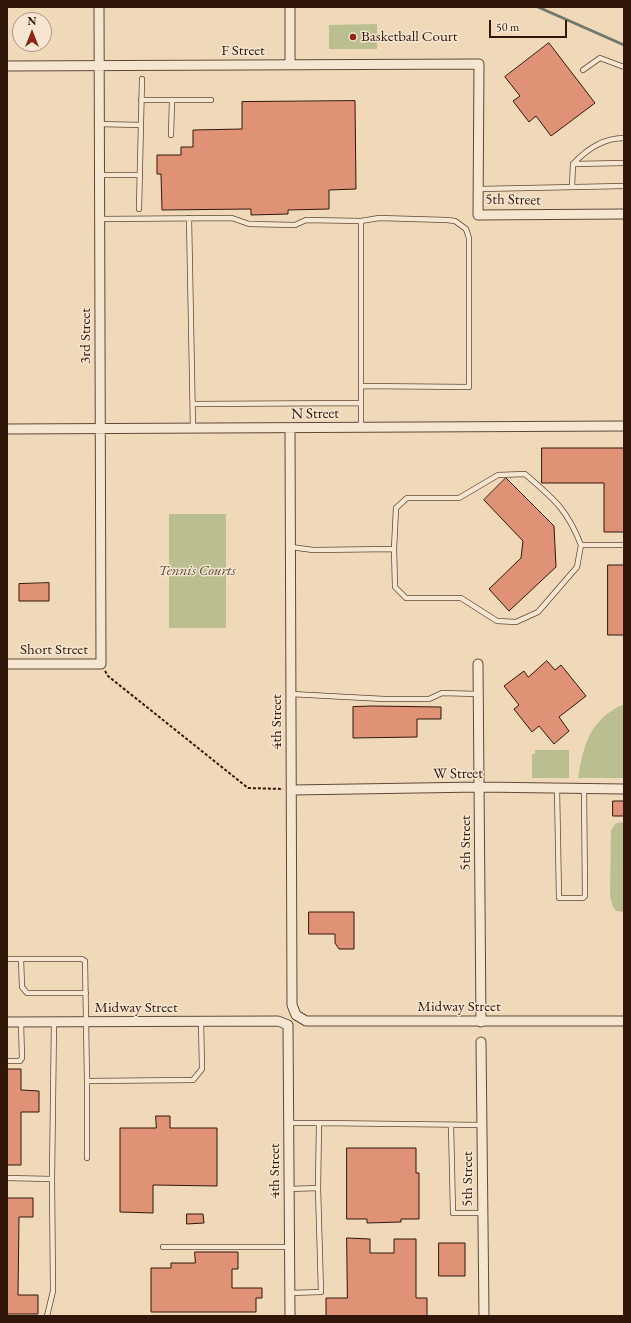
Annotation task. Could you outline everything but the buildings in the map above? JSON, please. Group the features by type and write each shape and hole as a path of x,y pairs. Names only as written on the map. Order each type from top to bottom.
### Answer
{"street":[{"name":"3rd Street","path":"99,7 98,124 101,664"},
{"path":"290,7 290,65"},
{"name":"F Street","path":"7,66 479,64"},
{"name":"5th Street","path":"479,64 478,214 624,214"},
{"name":"N Street","path":"7,429 624,426"},
{"name":"4th Street","path":"290,428 292,1005 296,1015"},
{"name":"Short Street","path":"7,664 101,664"},
{"name":"5th Street","path":"478,664 481,1022"},
{"name":"W Street","path":"292,790 480,787 624,789"},
{"name":"Midway Street","path":"296,1015 306,1021 624,1021"},
{"name":"Midway Street","path":"7,1022 278,1021 288,1025"},
{"name":"4th Street","path":"288,1025 290,1316"},
{"name":"5th Street","path":"482,1042 484,1316"}],"lane":[{"path":"583,70 600,58 624,68"},
{"path":"139,209 142,79"},
{"path":"141,100 211,100"},
{"path":"171,135 172,100"},
{"path":"98,124 141,125"},
{"path":"572,188 573,164 583,154 612,138 624,138"},
{"path":"573,164 624,163"},
{"path":"99,175 140,175"},
{"path":"479,189 624,186"},
{"path":"189,218 191,397 193,404 193,429"},
{"path":"99,219 232,218 249,224 295,225 306,220 361,221 379,218 455,221 466,229 469,238 471,380 469,387 361,386"},
{"path":"361,221 361,428"},
{"path":"193,404 361,403"},
{"path":"525,474 556,500 573,525 581,546 577,567 538,612 516,622 496,621 461,598 406,598 396,587 394,549 396,508 407,498 459,498 498,475 525,474"},
{"path":"581,546 624,546"},
{"path":"291,547 313,550 394,549"},
{"path":"291,694 359,696 384,699 428,699 442,693 479,694"},
{"path":"557,788 558,898 583,898 584,896 584,788"},
{"path":"7,959 82,959 86,963 88,1158"},
{"path":"21,959 22,987 27,993 86,993"},
{"path":"87,1081 193,1080 202,1069 201,1021"},
{"path":"7,1061 20,1061 22,1058 21,1022"},
{"path":"47,1316 53,1292 52,1179 54,1022"},
{"path":"289,1123 482,1124"},
{"path":"290,1293 321,1292 318,1188 319,1123"},
{"path":"452,1124 453,1213 483,1213"},
{"path":"7,1178 52,1179"},
{"path":"289,1189 318,1188"},
{"path":"163,1247 289,1246"}],"path":[{"path":"101,664 108,676 248,788 292,790"}],"green space":[{"name":"Basketball Court","path":"377,24 377,49 329,49 329,25"},
{"name":"Tennis Courts","path":"169,514 226,514 226,628 169,628"},
{"path":"624,704 624,778 578,778 583,754 590,734 596,725 612,710"},
{"path":"535,750 569,750 569,778 532,778 532,754 535,754"},
{"path":"624,822 624,912 616,911 610,897 611,830 616,823"}],"waterway":[{"path":"538,7 624,45"}],"place":[{"name":"Basketball Court","path":"353,37"}]}
